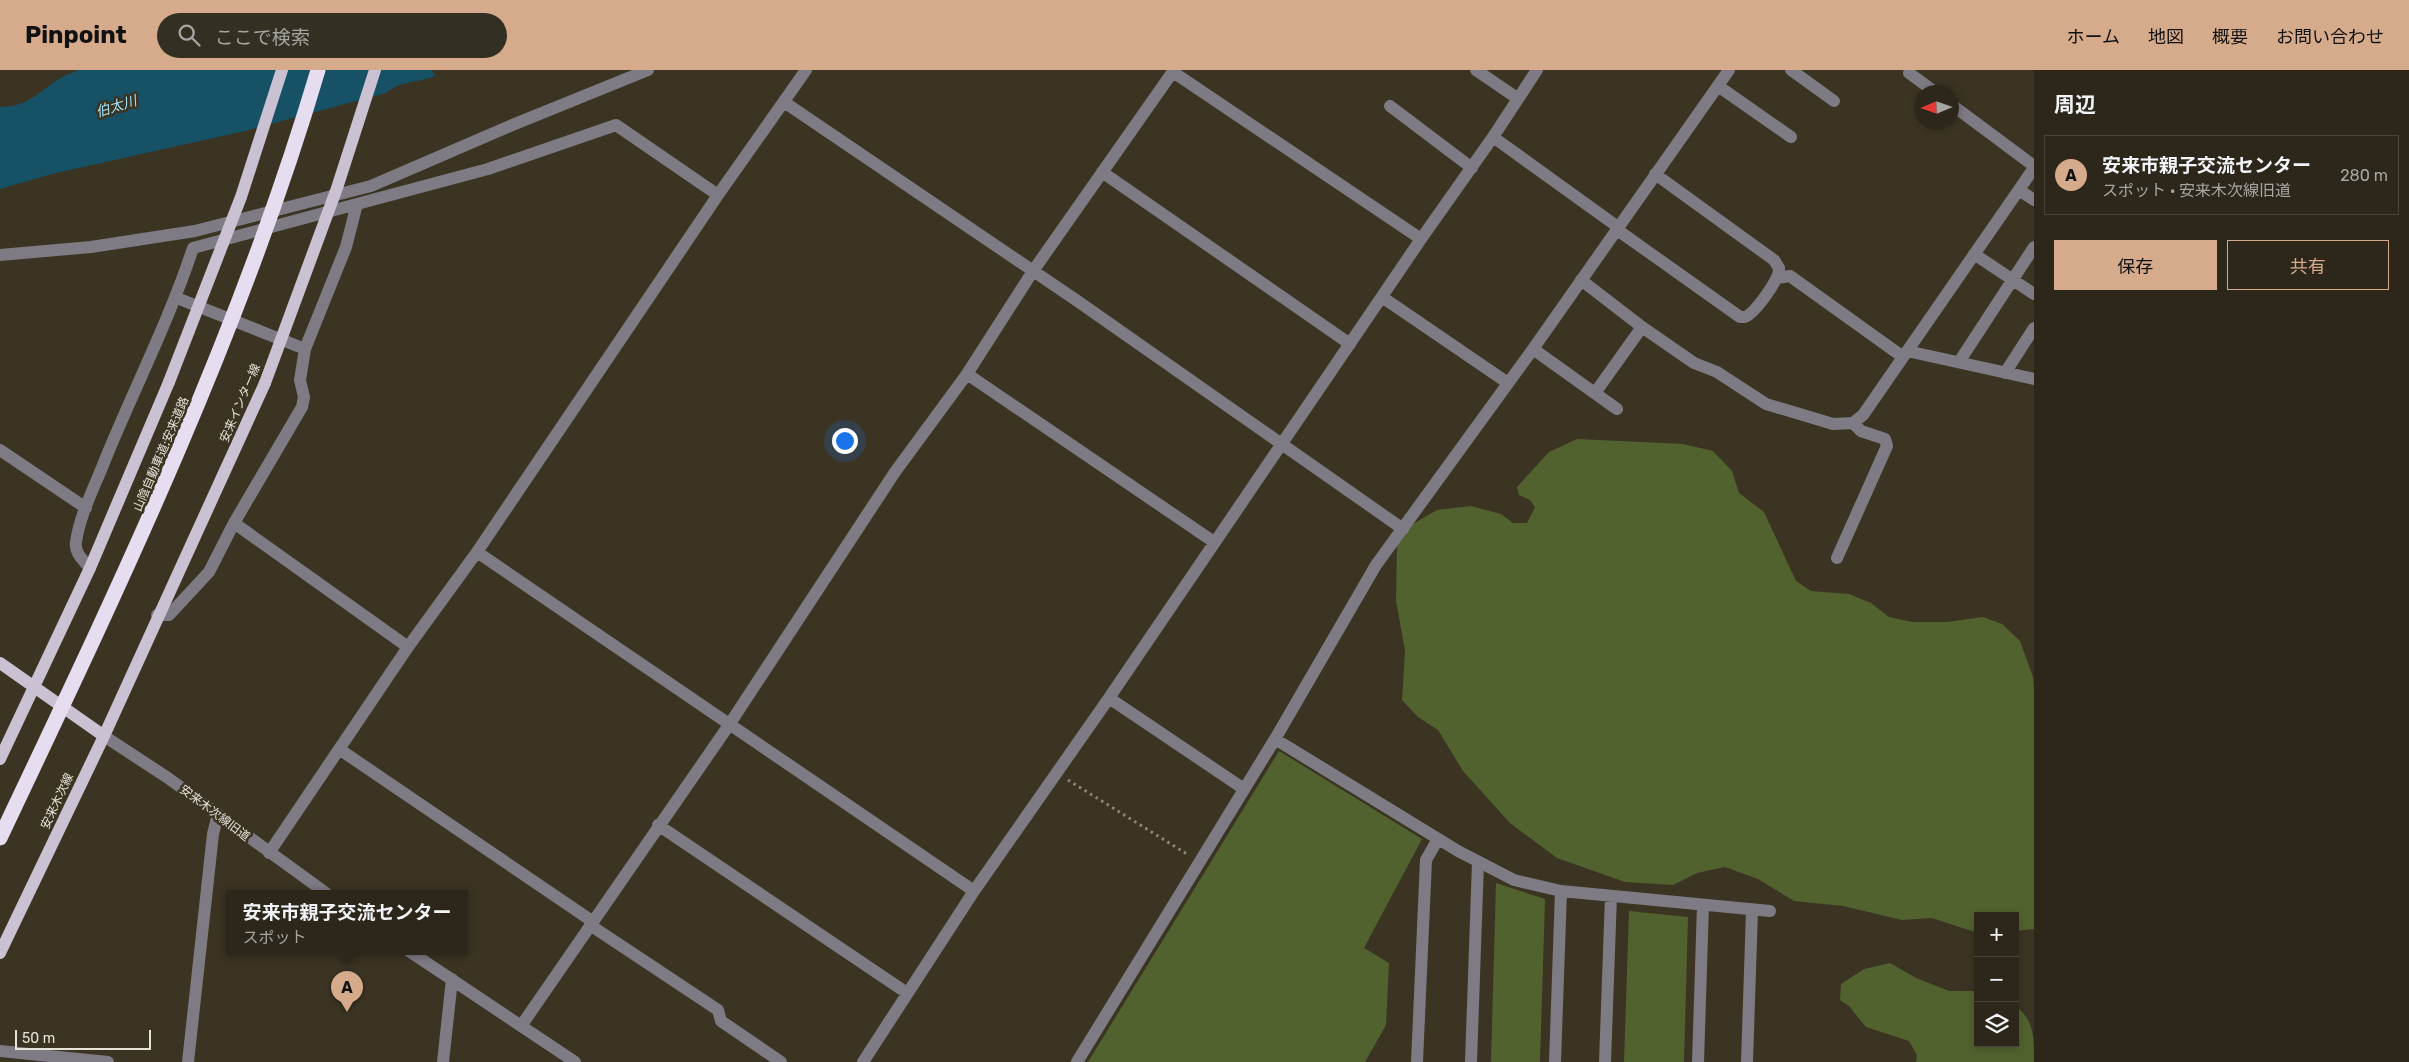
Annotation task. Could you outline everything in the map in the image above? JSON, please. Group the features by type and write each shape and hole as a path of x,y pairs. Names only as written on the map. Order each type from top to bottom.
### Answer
{"highway":[{"name":"山陰自動車道;安来道路","path":"0,814 118,564 182,418 251,240 308,70"},
{"name":"山陰自動車道;安来道路","path":"0,838 127,569 192,422 277,198 318,70"}],"main road":[{"path":"0,759 36,688 90,568 169,382 241,196 282,70"},
{"name":"安来インター線","path":"104,736 265,382 337,188 375,70"},
{"path":"0,663 104,736"},
{"name":"安来木次線","path":"0,954 104,736"}],"street":[{"path":"193,248 357,204 373,193 510,126 648,70"},
{"path":"269,853 408,647 477,552 718,195 806,70"},
{"path":"1476,70 1517,98"},
{"path":"863,1062 974,891 1109,698 1537,70"},
{"path":"1078,1062 1122,993 1376,565 1533,349 1730,70"},
{"path":"1791,70 1834,101"},
{"path":"521,1026 658,825 729,725 895,472 966,374 1033,271 1174,71 1421,239"},
{"path":"1909,73 1925,85"},
{"path":"1718,86 1791,137"},
{"path":"784,102 1033,271 1403,529"},
{"path":"1390,106 1472,168"},
{"path":"1582,280 1642,327 1694,363 1717,372 1766,404 1833,424 1853,423 1863,415 2034,167 1959,110"},
{"path":"0,255 91,247 195,231 488,169 616,125 718,195"},
{"path":"1493,137 1740,317 1745,317 1753,312 1777,278 1780,268 1774,260 1655,174"},
{"path":"1102,172 1350,344"},
{"path":"2018,190 2034,200"},
{"path":"158,615 169,615 209,572 234,523 302,407 304,397 300,380 305,349 346,247 357,204"},
{"path":"90,568 78,556 75,544 86,508 134,389 176,298 193,248 195,231"},
{"path":"1958,362 2034,247"},
{"path":"1974,254 2034,294"},
{"path":"1777,278 1790,276 1905,354 1958,362 2034,379"},
{"path":"1382,297 1508,383"},
{"path":"176,298 305,349"},
{"path":"1595,393 1642,327"},
{"path":"2005,373 2034,328"},
{"path":"1533,349 1617,409"},
{"path":"966,374 1214,542"},
{"path":"1837,558 1887,446 1885,438 1861,431 1853,423"},
{"path":"0,450 86,508"},
{"path":"234,523 408,647"},
{"path":"477,552 974,891"},
{"path":"1109,698 1244,789"},
{"name":"安来木次線旧道","path":"104,736 218,814 322,890"},
{"path":"1274,739 1478,862 1522,882 1561,891 1770,911"},
{"path":"339,749 718,1010 721,1021 781,1062"},
{"path":"188,1062 213,834 218,814"},
{"path":"658,825 907,993"},
{"path":"1417,1062 1426,860 1438,838"},
{"path":"1471,1062 1478,862"},
{"path":"1555,1062 1561,891"},
{"path":"1605,1062 1611,896"},
{"path":"1698,1062 1703,905"},
{"path":"1747,1062 1752,910"},
{"path":"415,955 521,1026 557,1056 575,1062"},
{"path":"443,1062 452,979"},
{"path":"0,1051 108,1062"}],"path":[{"path":"1057,773 1199,862"}],"green space":[{"path":"1577,439 1683,444 1713,451 1732,471 1739,493 1764,512 1796,581 1811,591 1849,594 1871,603 1889,617 1912,622 1947,622 1983,617 2002,624 2020,641 2033,677 2034,689 2034,929 2019,931 2019,912 1974,912 1974,932 1932,918 1902,920 1843,906 1794,901 1758,879 1725,867 1697,873 1673,885 1625,882 1557,858 1510,823 1463,771 1438,730 1418,717 1402,700 1405,651 1396,600 1397,546 1408,527 1437,510 1471,506 1501,514 1513,523 1527,523 1535,507 1530,500 1519,495 1517,487 1549,452"},
{"path":"1279,751 1422,839 1364,948 1389,963 1386,1025 1365,1062 1088,1062"},
{"path":"1496,883 1545,899 1540,1062 1491,1062"},
{"path":"1629,911 1688,917 1684,1062 1624,1062"},
{"path":"1890,963 1916,978 1949,991 1974,991 1974,1047 2019,1047 2019,1009 2026,1017 2032,1030 2034,1062 1916,1062 1917,1055 1909,1041 1866,1027 1849,1006 1840,1000 1841,984 1864,969"}],"water":[{"name":"伯太川","path":"79,70 432,70 435,76 398,86 386,93 245,131 52,174 0,189 0,107 17,105 24,102 59,79"}],"place":[{"name":"安来市親子交流センター","path":"347,1012"}]}
